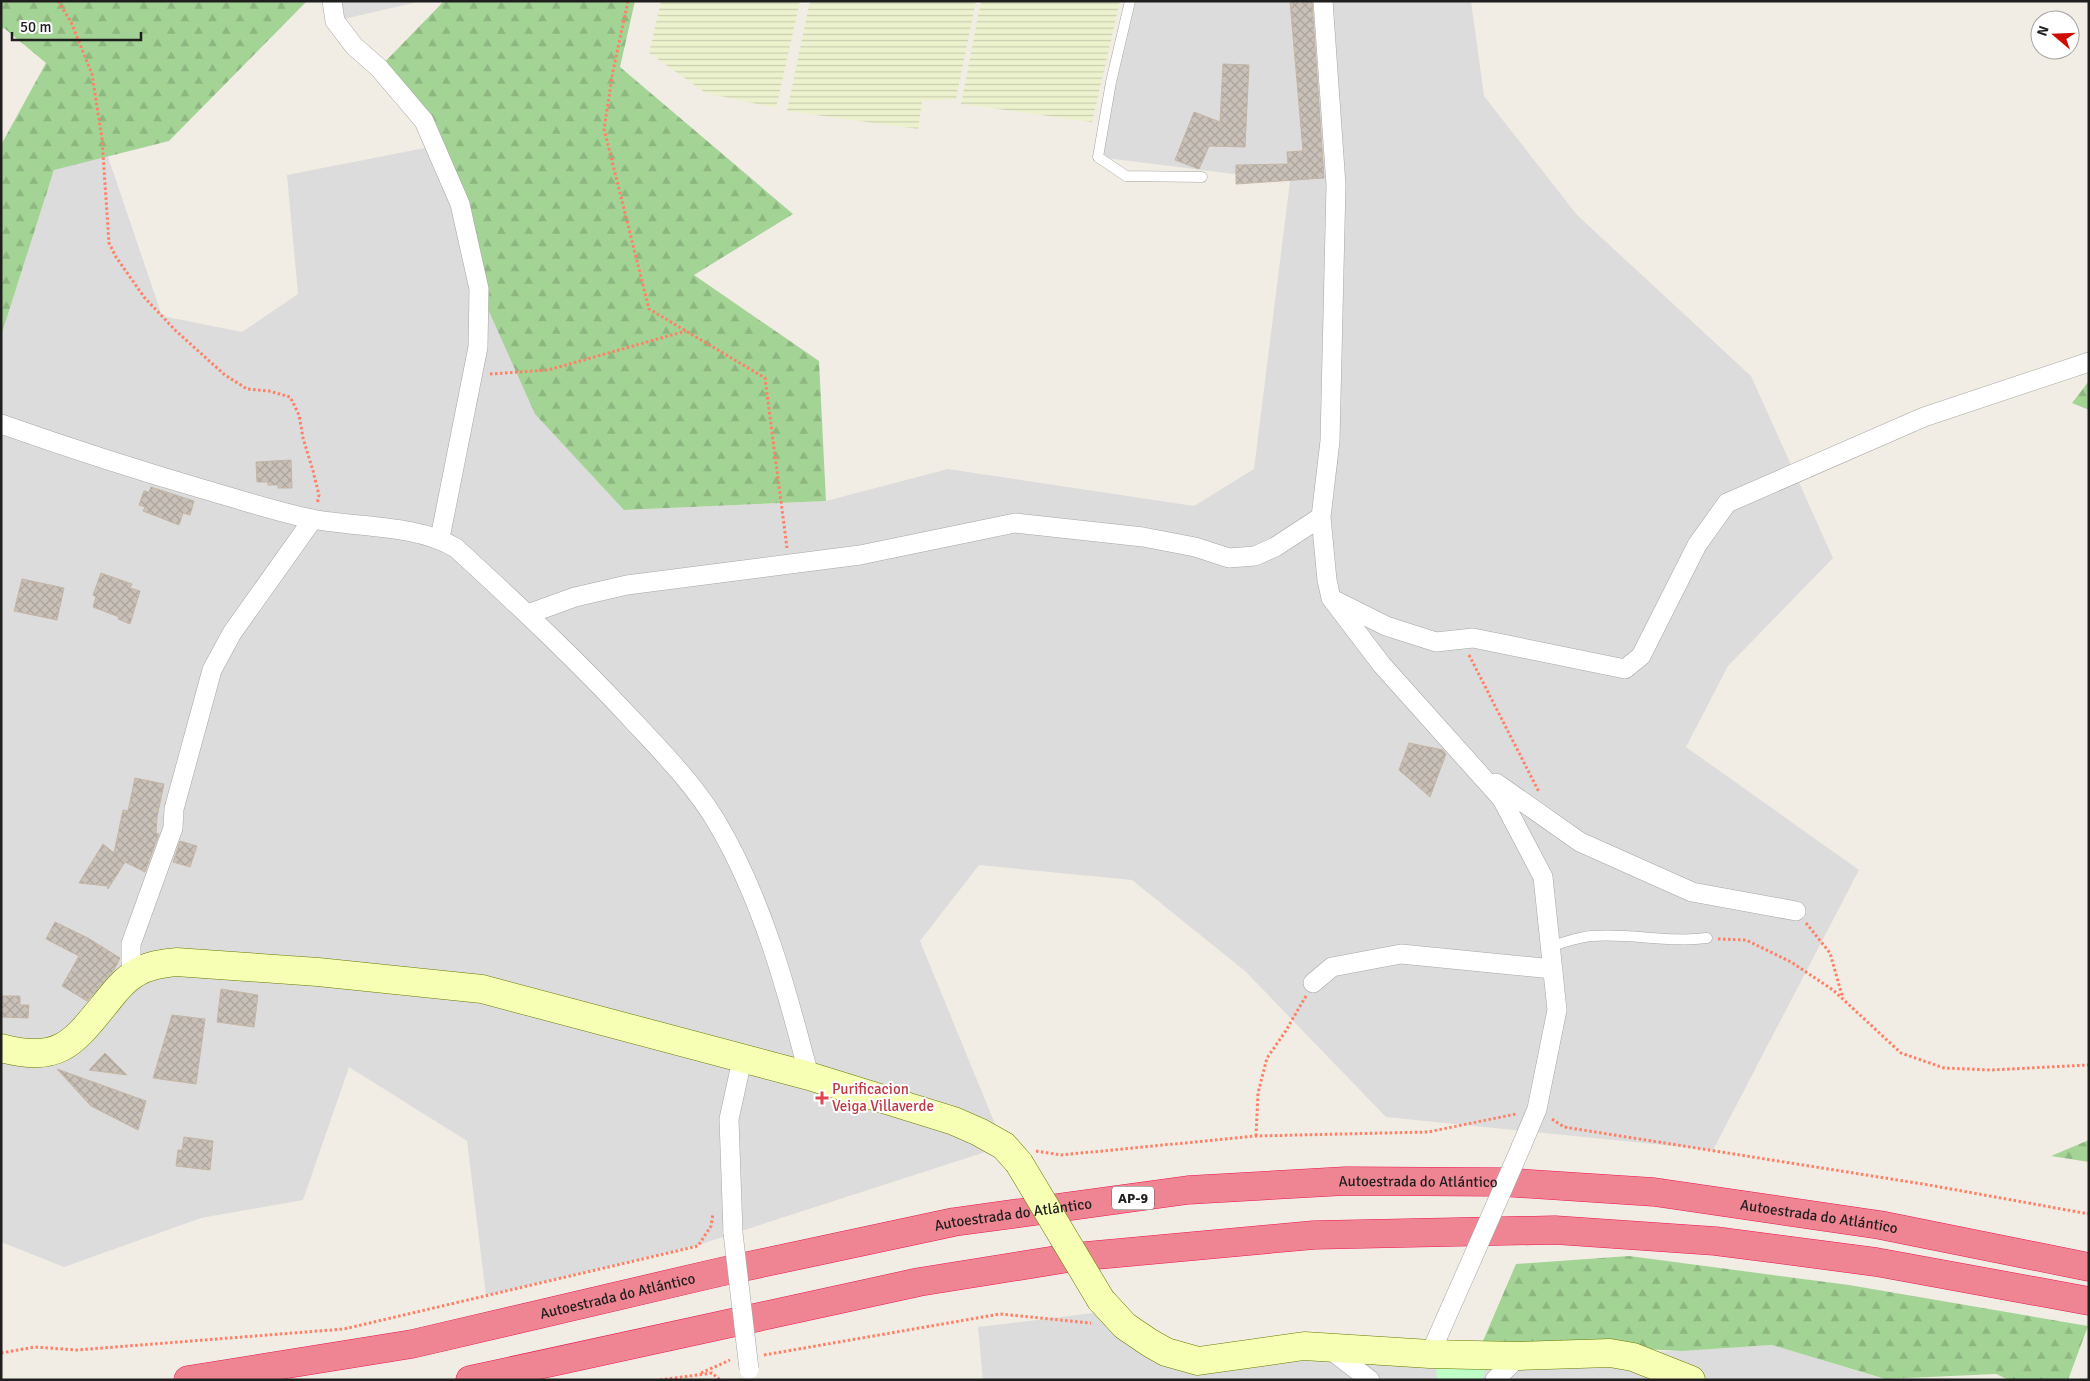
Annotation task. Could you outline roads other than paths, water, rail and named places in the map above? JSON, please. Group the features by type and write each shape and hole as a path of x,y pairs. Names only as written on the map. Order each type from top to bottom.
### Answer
{"highway":[{"name":"Autoestrada do Atlántico","path":"188,1380 412,1344 720,1272 954,1222 1188,1190 1336,1182 1501,1182 1654,1192 1880,1225 2089,1267"},
{"path":"470,1380 919,1282 1075,1257 1314,1235 1554,1230 1715,1241 1876,1262 2089,1301"}],"street":[{"path":"332,1 336,21 354,46 379,68 424,121 460,204 479,288 478,348 440,538"},
{"path":"1323,1 1336,185 1330,440 1321,517 1327,580 1331,598 1382,666 1502,799 1543,877 1557,1010 1537,1109 1430,1354"},
{"path":"1331,598 1386,626 1436,642 1473,638 1625,670 1641,656 1697,545 1727,503 1924,417 2089,362"},
{"path":"1,424 124,466 313,519 440,538 456,548 587,671 690,783 716,822 747,885 784,979 809,1076"},
{"path":"528,614 575,598 627,584 789,562 795,564 860,554 1015,524 1143,537 1195,547 1229,558 1255,556 1275,547 1321,517"},
{"path":"136,973 131,963 131,944 173,828 174,809 212,670 232,633 313,519"},
{"path":"1473,766 1580,842 1692,892 1796,911"},
{"path":"1313,983 1332,967 1402,954 1553,969"},
{"path":"1,1048 20,1053 37,1054 54,1051 67,1045 78,1037 120,986 136,973 153,966 176,962 318,972 482,989 742,1060 809,1076 954,1122 979,1132 1011,1154 1101,1300 1125,1326 1166,1352 1198,1361 1212,1361 1284,1347 1326,1346 1430,1354 1518,1368 1610,1354 1633,1357 1691,1380"},
{"path":"742,1060 729,1119 733,1233 747,1361"},
{"path":"1326,1346 1370,1380"},
{"path":"1495,1380 1518,1368"}],"lane":[{"path":"1130,1 1111,82 1098,157 1126,176 1202,177"},
{"path":"1550,946 1591,936 1643,936 1690,940 1707,938"}],"place":[{"name":"Purificacion Veiga Villaverde","path":"822,1098"}]}
